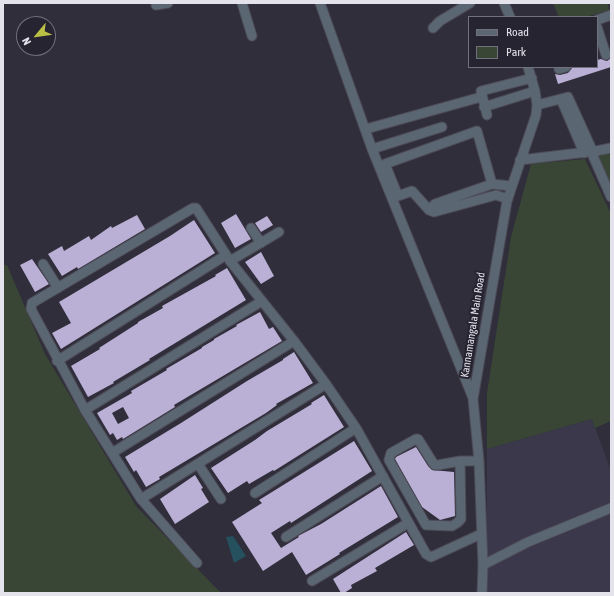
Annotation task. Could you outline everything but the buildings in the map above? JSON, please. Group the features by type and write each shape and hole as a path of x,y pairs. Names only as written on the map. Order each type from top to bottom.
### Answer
{"street":[{"path":"156,5 168,3"},
{"path":"242,3 252,36"},
{"path":"320,3 372,149 473,399"},
{"path":"433,28 440,21 470,3"},
{"path":"504,3 510,16"},
{"path":"598,20 611,16"},
{"path":"598,31 604,56"},
{"name":"Kannamangala Main Road","path":"482,593 483,565 479,461 473,399 508,199 511,186 536,115 537,105 535,91 528,68"},
{"path":"532,78 480,91 481,97 486,111 535,91"},
{"path":"366,129 481,97"},
{"path":"537,105 567,97 569,98 611,197"},
{"path":"372,149 442,127"},
{"path":"492,184 476,131 385,164 398,196 412,191 429,210 434,212 496,195 508,199"},
{"path":"520,160 591,152 611,148"},
{"path":"429,210 435,204 492,184 511,186"},
{"path":"197,563 141,499 85,410 31,309 32,303 193,208 198,210 228,258 294,341 356,428 426,554 431,557 482,534"},
{"path":"251,228 261,243"},
{"path":"57,360 228,258 261,243 280,232"},
{"path":"43,264 58,288"},
{"path":"85,410 262,301"},
{"path":"112,453 294,341"},
{"path":"141,499 326,384"},
{"path":"255,493 356,428"},
{"path":"460,461 461,519 452,526 426,525 389,460 391,453 418,439 435,465 460,461 479,461"},
{"path":"198,464 221,499"},
{"path":"286,537 383,476"},
{"path":"483,565 528,542 611,508"},
{"path":"312,581 408,522"}],"shaded area":[{"path":"592,419 611,471 611,593 487,593 487,449"}],"green space":[{"path":"553,3 608,3 609,10 589,16 559,16"},
{"path":"611,151 611,186 598,154"},
{"path":"585,159 611,214 611,421 595,428 592,419 487,449 487,393 511,237 531,164"},
{"path":"3,265 7,265 45,354 136,506 221,593 3,593"}],"water":[{"path":"233,536 246,556 234,563 226,537"}]}
